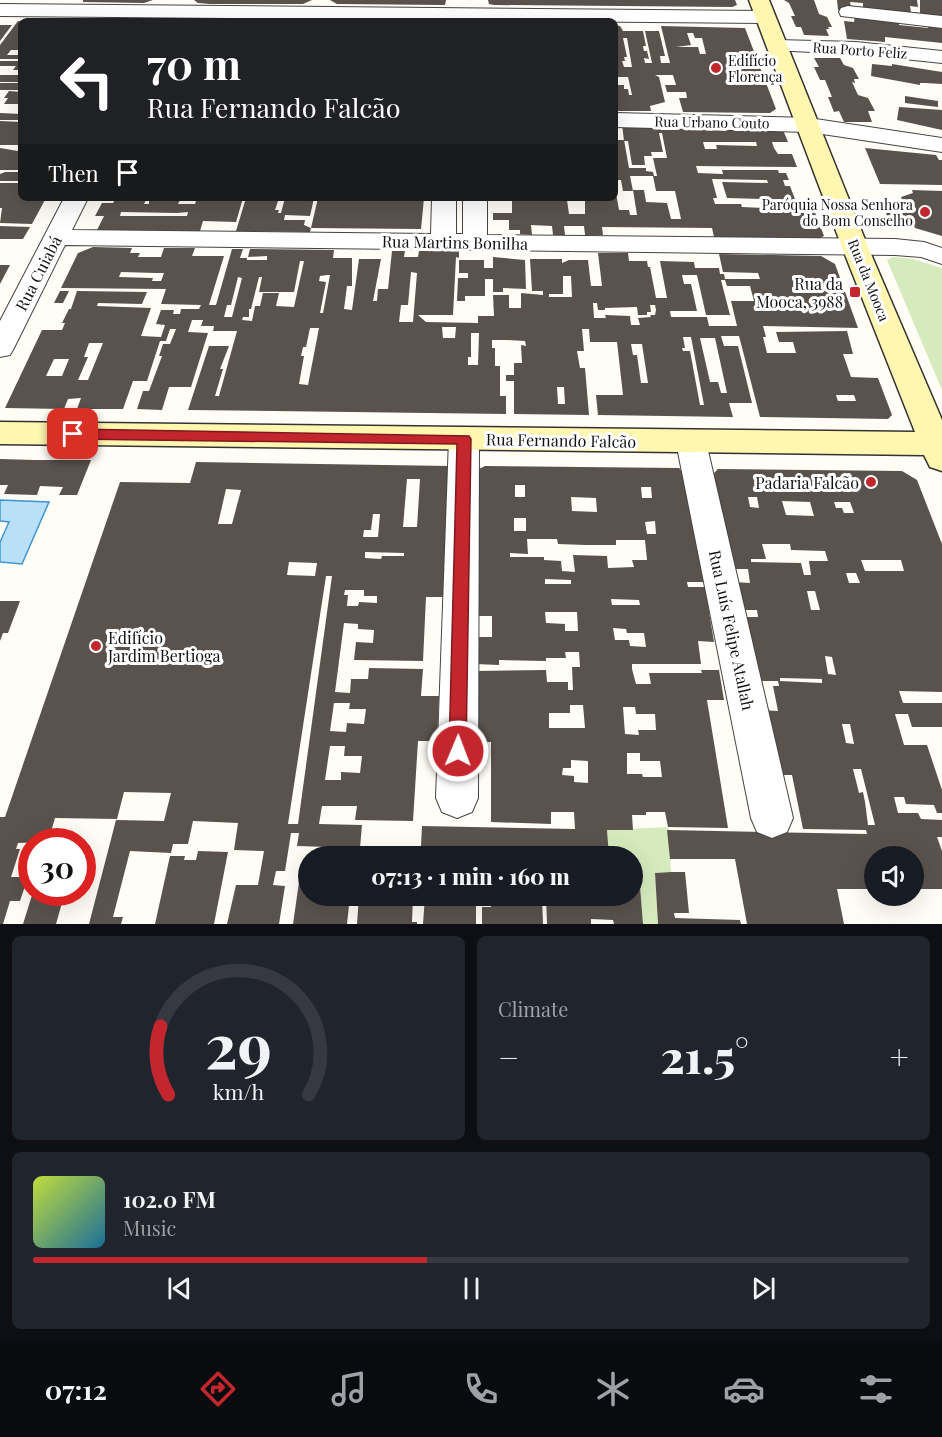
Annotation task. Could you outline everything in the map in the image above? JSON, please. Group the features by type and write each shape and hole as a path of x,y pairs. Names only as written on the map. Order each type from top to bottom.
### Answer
{"main road":[{"name":"Rua da Mooca","path":"762,9 855,247 940,449"},
{"name":"Rua Fernando Falcão","path":"0,433 691,442 940,449"}],"street":[{"path":"0,10 172,11 319,7 762,9"},
{"path":"848,12 942,22"},
{"name":"Rua Porto Feliz","path":"777,46 891,50 942,57"},
{"name":"Rua Urbano Couto","path":"618,120 808,125 942,145"},
{"name":"Rua Cuiabá","path":"0,348 74,201"},
{"path":"443,242 444,201"},
{"path":"475,201 476,243"},
{"name":"Rua Martins Bonilha","path":"56,237 905,248 924,250 942,256"},
{"path":"457,798 464,439"},
{"name":"Rua Luís Felipe Atallah","path":"691,442 772,818"}],"green space":[{"path":"893,257 913,259 942,268 942,390 887,260"},
{"path":"668,827 671,872 655,873 658,924 643,924 643,846 608,846 607,830"}],"water":[{"path":"0,500 49,502 22,564 0,562 0,542 9,522 0,521"}],"building":[{"path":"83,0 153,0 144,3 83,2"},
{"path":"194,0 312,0 303,4 210,4 198,3"},
{"path":"330,0 446,0 445,5 337,4"},
{"path":"488,0 735,0 737,5 732,7 494,5 489,4"},
{"path":"784,0 814,0 819,14 827,17 832,27 826,29 829,36 804,35 801,27 796,27 791,16 795,16 789,3"},
{"path":"837,0 917,0 918,7 910,6 911,12 920,13 920,0 942,0 942,20 863,11 863,3 850,2 851,7 859,11 838,10"},
{"path":"855,16 899,18 899,25 928,28 928,22 942,27 942,43 885,37 885,42 847,39 844,21 854,22"},
{"path":"18,21 18,50 11,50 7,55 18,55 18,59 0,59 0,45"},
{"path":"0,25 12,25 0,41"},
{"path":"618,26 623,31 643,31 646,46 643,46 644,51 647,51 649,59 644,58 645,63 652,63 645,31 659,31 665,56 660,56 661,63 670,63 661,26 745,28 776,109 770,113 683,112 679,98 687,98 686,92 667,92 665,85 676,85 673,75 655,75 659,77 665,102 650,106 651,111 618,111 618,85 624,85 624,89 628,89 629,95 632,95 628,77 618,77","holes":["687,33 693,33 695,38 702,38 706,54 700,54 698,47 676,47 691,45","623,38 627,38 632,67 624,67 622,61 625,61 624,57 627,57"]},
{"path":"814,58 840,58 844,65 853,68 859,79 854,79 855,83 852,82 858,95 868,98 875,111 868,111 872,122 844,122 839,111 834,112 828,97 832,97 825,80 820,80 814,67 819,67"},
{"path":"0,61 18,61 18,70 13,70 16,66 0,66"},
{"path":"872,64 892,66 892,64 942,72 942,84 920,83 920,85 871,76"},
{"path":"0,75 18,75 18,82 0,82"},
{"path":"0,83 18,83 18,90 0,90"},
{"path":"9,91 18,92 18,104 4,104 8,98 4,98"},
{"path":"905,96 938,101 938,107 905,103"},
{"path":"899,107 942,110 942,130 897,120"},
{"path":"0,113 18,114 18,120 0,120"},
{"path":"0,121 18,122 18,145 0,145"},
{"path":"622,124 660,125 661,130 675,130 674,125 783,130 788,142 772,142 774,148 778,154 792,154 797,167 696,166 698,173 723,174 722,170 778,170 779,173 786,173 789,180 783,180 785,186 790,186 796,202 811,202 824,236 820,238 714,237 712,228 602,227 603,235 585,235 584,226 564,226 565,235 553,235 552,226 531,225 532,235 520,234 520,230 509,230 509,220 493,220 493,213 512,213 512,201 567,201 569,214 585,214 585,201 617,201 619,210 629,210 630,215 637,215 633,190 644,190 646,202 667,203 671,219 681,219 675,191 656,191 653,176 630,176 633,191 623,191 621,180 618,180 618,140 624,140","holes":["659,133 662,133 667,158 653,158 657,176 654,176 653,172 646,171 646,168 629,168 624,141 628,141 632,165 645,165 644,156 652,156 651,152 663,152","703,142 756,142 757,146 716,145 717,149 705,149","712,179 767,180 768,183 722,182 727,198 762,199 765,208 742,207 741,204 715,204 713,198 717,198"]},
{"path":"0,148 18,151 18,170 0,170"},
{"path":"865,148 936,155 939,160 942,160 942,185 880,184"},
{"path":"18,172 18,181 0,181 0,174"},
{"path":"0,183 18,183 18,201 44,201 32,224 0,223 2,208 0,208"},
{"name":"Paróquia Nossa Senhora do Bom Conselho","path":"912,190 942,191 942,236 915,228 910,218 888,218 883,206 905,206 901,197 913,193"},
{"path":"146,201 144,204 149,204 149,201 180,201 178,204 195,204 196,201 242,201 236,222 203,221 200,231 97,230 104,216 95,216 102,203","holes":["121,212 188,212 187,216 120,216"]},
{"path":"245,201 278,201 275,210 281,213 284,201 313,201 310,216 285,215 284,220 305,220 304,225 311,228 310,232 236,231"},
{"path":"317,201 424,201 421,229 311,228"},
{"path":"0,226 30,227 23,239 0,239"},
{"path":"93,247 132,248 130,253 140,253 138,257 161,257 164,248 195,248 192,256 224,256 209,305 216,305 232,249 243,249 240,258 247,258 247,260 267,260 267,256 248,257 250,249 334,250 333,258 352,258 352,286 347,286 344,309 352,310 359,259 381,259 373,301 377,301 378,289 388,289 392,251 405,251 404,257 418,257 419,251 459,251 459,258 456,257 453,315 418,315 426,322 478,323 478,316 494,316 493,295 509,295 509,308 521,308 521,293 543,295 543,291 532,291 530,259 562,259 562,263 569,260 588,260 591,286 602,286 598,253 628,253 629,261 647,261 656,298 667,298 660,261 694,262 695,268 719,268 720,274 724,274 725,279 760,279 758,273 723,272 719,254 821,256 835,264 858,328 763,326 767,353 796,353 793,342 779,342 776,332 847,331 853,354 843,354 851,377 878,378 892,415 888,419 760,417 739,336 721,336 724,346 738,346 752,403 729,403 733,417 598,415 596,395 623,395 617,342 590,342 589,329 582,329 584,351 577,351 580,368 585,368 589,415 514,414 514,381 506,381 506,375 514,375 514,363 522,363 521,345 526,346 525,341 506,340 492,340 492,348 495,348 495,366 500,366 500,396 506,396 506,414 188,410 209,346 229,346 220,369 223,369 215,396 219,396 237,331 213,331 214,326 201,326 203,320 192,320 188,332 208,333 191,387 169,387 162,410 137,409 143,391 149,391 162,356 159,356 163,344 170,344 176,329 170,329 166,341 160,341 147,381 133,381 123,409 77,409 81,398 68,399 64,409 5,408 42,330 62,330 65,323 62,323 71,309 77,291 147,292 142,304 98,303 97,306 151,308 141,336 161,337 165,325 156,324 161,310 174,310 173,314 180,314 181,309 199,309 201,305 161,304 166,289 61,288 78,253","holes":["300,261 304,261 294,307 276,306 279,293 263,293 260,306 255,306 252,321 242,320 243,317 249,317 249,309 251,309 259,277 262,277 259,292 294,292","121,272 164,273 161,281 152,281 153,278 119,277","411,272 417,273 413,322 399,322 401,305 408,305","330,275 323,313 320,313 326,282 319,281 320,276","682,275 697,275 706,315 730,315 721,280 725,280 727,286 750,286 754,301 731,301 737,326 709,326 707,317 671,317 670,311 697,311 691,284 684,284","563,276 571,276 572,297 549,297 549,294 563,294","238,277 242,278 232,317 224,317 227,305 231,305","792,287 810,287 812,293 794,293","593,303 597,303 598,310 637,307 638,315 647,315 647,312 651,312 650,305 655,305 655,315 638,318 640,325 631,325 630,316 605,315 606,318 594,318","442,327 456,327 455,338 443,338","310,328 319,328 308,385 299,384 304,356 301,356 303,347 306,347","471,333 479,333 478,365 468,365 468,357 471,357","683,337 691,337 704,405 700,405 690,351 683,351 682,348 685,348","700,338 715,338 727,393 721,393 718,382 710,382","89,343 103,343 88,380 78,380 88,357 84,357","631,344 642,344 648,383 641,383 637,355 633,355","54,359 69,359 62,376 46,376","557,387 564,387 565,404 558,404","836,395 854,395 856,401 838,401"]},
{"path":"493,257 525,260 526,289 503,288 503,292 493,292 493,279 485,279 485,296 465,296 465,301 457,301 458,278 468,278 468,273 459,273 459,260 484,260 484,268 493,268"},
{"path":"0,265 10,265 0,284"},
{"path":"60,291 69,291 63,303 54,303"},
{"path":"0,459 91,460 77,495 59,495 63,487 40,486 37,495 4,494 8,485 0,485"},
{"path":"196,462 450,466 443,597 426,597 423,661 354,660 356,642 373,643 374,630 358,629 358,624 344,623 335,692 350,693 351,679 368,679 369,668 423,669 421,696 439,696 437,741 418,741 413,821 355,820 357,806 322,806 319,824 362,825 360,846 297,846 299,833 291,833 285,871 276,871 273,885 285,886 279,924 227,924 236,885 258,885 264,851 234,850 238,823 193,821 188,844 173,844 171,853 130,851 113,917 123,917 121,924 89,924 94,906 96,906 96,897 116,820 164,821 171,793 124,792 117,819 55,818 52,828 18,828 16,849 18,849 18,855 11,877 18,877 18,901 10,901 3,924 0,924 0,817 5,817 120,482 190,483","holes":["407,479 420,479 417,527 403,527","226,489 241,490 232,524 218,524","373,514 380,514 378,537 363,537 364,530 371,530","365,552 404,553 404,556 382,556 381,559 365,558","289,562 317,563 315,576 287,575","326,576 332,576 298,824 288,824","345,590 364,590 364,596 377,596 377,603 359,602 358,606 347,606 348,595 344,595","334,703 350,703 349,709 366,709 364,724 347,723 346,732 330,731","330,746 345,746 344,756 362,756 360,773 341,772 341,780 325,780"]},
{"path":"485,466 679,468 684,473 704,582 687,582 688,587 705,587 714,642 698,641 701,664 632,664 632,669 636,684 651,684 649,673 702,673 701,670 719,670 724,700 707,700 728,828 668,827 665,812 646,812 646,815 632,815 633,830 607,830 608,846 421,846 422,826 575,829 574,812 551,812 551,824 491,822 491,742 473,742 475,671 546,670 547,682 568,682 568,690 573,690 572,667 580,667 579,652 565,652 566,658 546,658 546,661 499,660 499,665 475,664 475,637 492,637 492,616 476,616 479,469","holes":["515,485 525,485 525,497 515,497","641,487 651,487 652,498 642,498","571,497 596,498 597,512 572,511","514,518 526,518 526,531 514,531","655,521 656,534 647,534 645,522","527,539 557,539 558,544 586,545 616,545 616,540 645,540 647,560 632,560 634,567 608,568 607,556 573,555 575,572 562,571 561,561 544,560 544,557 510,557 510,553 528,554","545,579 571,580 571,584 545,584","611,599 639,600 640,605 612,605","545,612 577,612 578,631 565,631 565,624 546,623","613,628 626,629 627,633 644,633 646,647 630,646 629,640 615,640","570,705 583,705 585,728 549,728 549,713 570,713","623,707 635,707 636,714 655,714 656,730 638,730 639,735 625,734","627,753 640,753 640,761 660,761 662,777 643,777 642,774 627,774","571,760 588,761 588,783 574,782 574,776 562,775 563,768 571,768"]},
{"path":"718,469 902,471 917,480 942,544 942,692 899,691 903,703 942,703 942,727 912,727 908,714 895,714 904,745 927,745 942,790 942,813 937,813 934,805 906,804 904,797 894,797 898,813 918,813 921,819 942,820 942,837 937,837 942,851 942,889 924,889 924,846 864,846 864,889 837,889 844,924 747,924 735,859 670,859 667,830 867,834 866,830 803,829 792,775 780,775 760,710 778,711 773,686 779,686 778,681 753,681 741,617 758,617 757,610 740,610 734,582 750,583 748,569 731,569 713,474","holes":["748,497 757,497 759,508 750,507","782,501 810,502 814,516 786,515","834,502 850,502 854,513 844,513 842,508 836,508","762,544 790,544 791,550 825,551 828,561 809,561 811,575 804,575 801,563 751,562 751,559 766,559","861,560 901,560 904,571 865,571","846,573 856,573 860,583 849,583","807,591 815,591 820,610 811,610","825,656 832,657 836,675 828,674","780,678 822,679 822,683 780,681","842,724 850,724 854,744 846,743","853,769 861,769 875,825 868,825 863,792 859,793"]},
{"path":"0,601 20,601 8,633 3,633 0,641"},
{"path":"198,851 228,852 214,924 155,924 170,856 185,856 184,860 196,860"},
{"path":"685,872 689,913 674,913 675,918 740,920 741,924 658,924 655,873"},
{"path":"298,889 298,906 349,906 347,924 293,924"},
{"path":"29,906 61,906 56,924 23,924"},
{"path":"358,906 413,906 412,922 417,922 417,924 357,924"},
{"path":"424,906 476,906 476,924 423,924"},
{"path":"542,906 543,924 482,924 482,907"},
{"path":"546,906 642,906 643,924 614,924 613,920 591,919 591,924 547,924"}],"place":[{"name":"Edifício Florença","path":"716,68"},
{"name":"Paróquia Nossa Senhora do Bom Conselho","path":"925,212"},
{"name":"Rua da Mooca, 3988","path":"855,292"},
{"name":"Padaria Falcão","path":"871,482"},
{"name":"Edifício Jardim Bertioga","path":"96,646"}],"route":[{"path":"73,434 464,439 458,751"}]}
